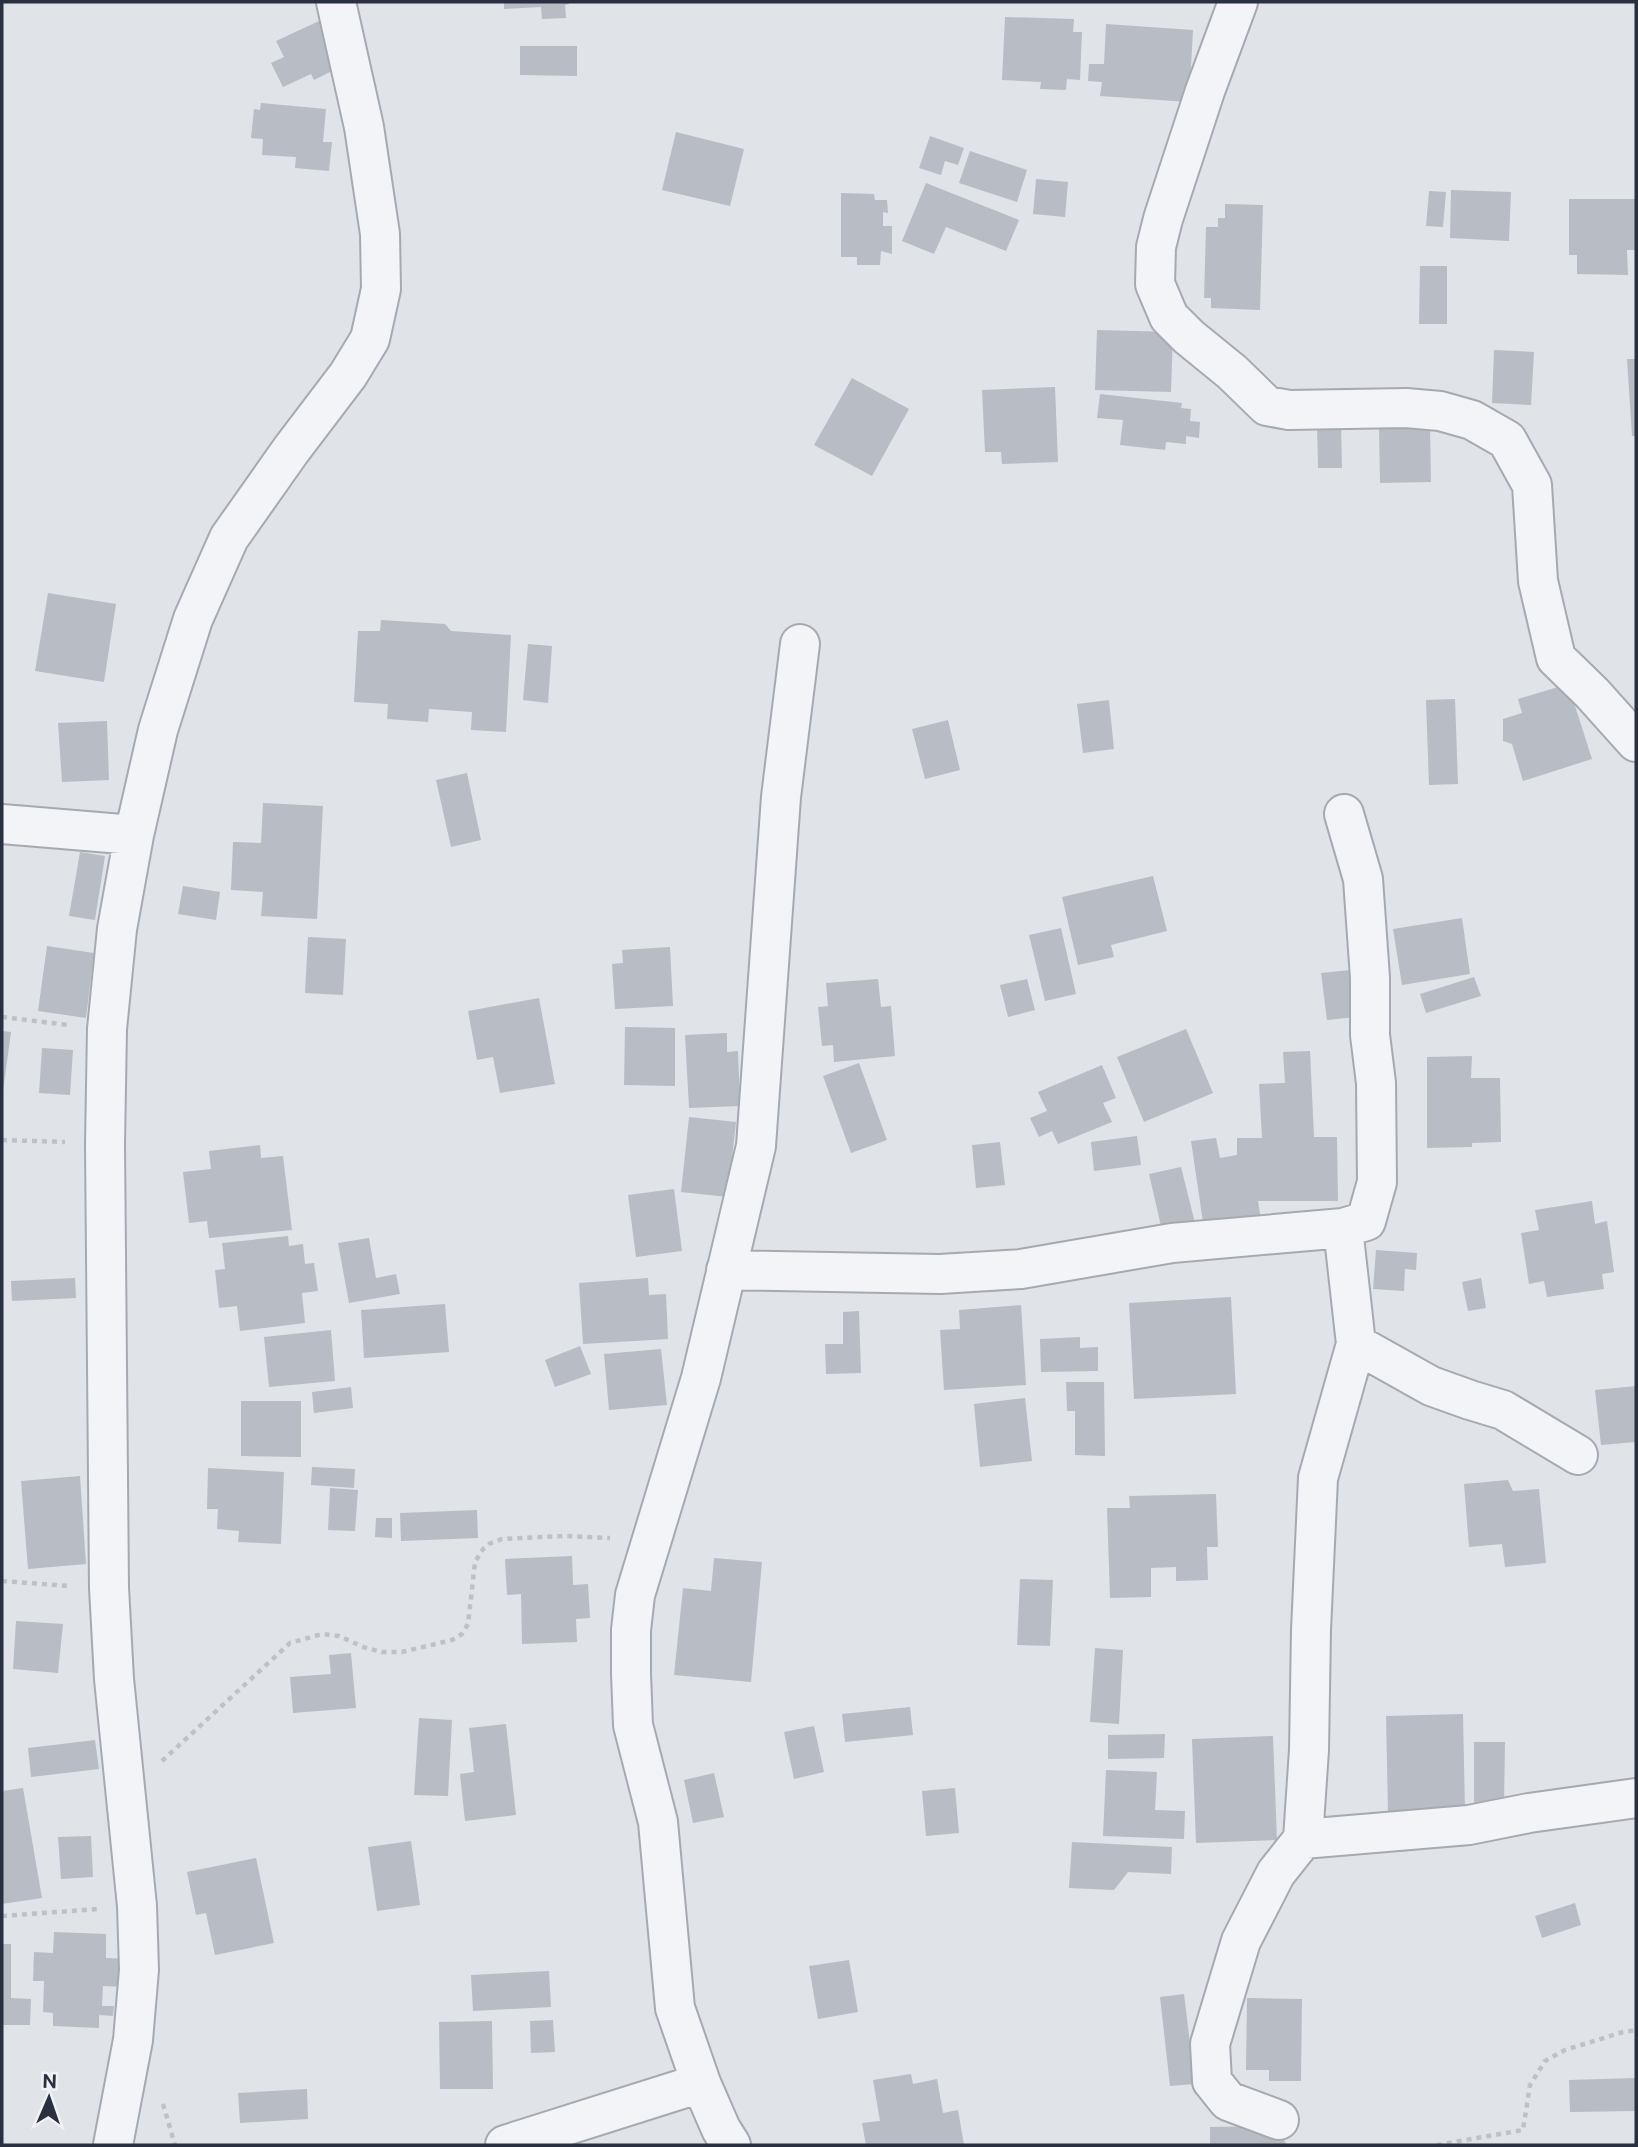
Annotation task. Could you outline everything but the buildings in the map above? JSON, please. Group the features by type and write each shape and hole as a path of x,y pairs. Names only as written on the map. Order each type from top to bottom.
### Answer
{"street":[{"path":"113,2145 133,2040 139,1970 137,1906 114,1679 109,1588 105,1144 107,1029 117,929 134,835 158,730 189,631 229,538 348,374 370,339 381,289 380,234 365,127 335,2"},
{"path":"1238,2 1205,91 1156,247 1155,284 1168,317 1267,406 1289,410 1406,408 1440,411 1472,420 1507,440 1532,485 1538,581 1556,658 1636,742"},
{"path":"731,2145 701,2083 675,2008 658,1822 634,1725 631,1630 635,1595 701,1378 756,1146 781,797 800,644"},
{"path":"726,1270 940,1275 1021,1269 1172,1243 1343,1228 1366,1221 1377,1182 1376,1083 1370,1035 1370,978 1363,879 1344,814"},
{"path":"2,824 134,835"},
{"path":"1279,2120 1228,2101 1212,2081 1210,2044 1241,1941 1276,1872 1303,1839 1309,1750 1318,1478 1356,1344 1343,1228"},
{"path":"1356,1344 1431,1386 1503,1409 1578,1455"},
{"path":"1303,1839 1469,1825 1529,1813 1636,1798"},
{"path":"505,2145 701,2083"}],"path":[{"path":"2,1017 107,1029"},
{"path":"2,1140 105,1144"},
{"path":"125,1799 290,1643 322,1634 339,1636 382,1652 402,1652 452,1640 461,1634 468,1624 475,1562 489,1544 502,1539 565,1536 651,1540"},
{"path":"2,1581 109,1588"},
{"path":"2,1916 137,1906"},
{"path":"1437,2145 1523,2130 1530,2085 1545,2061 1565,2050 1636,2030"}]}
